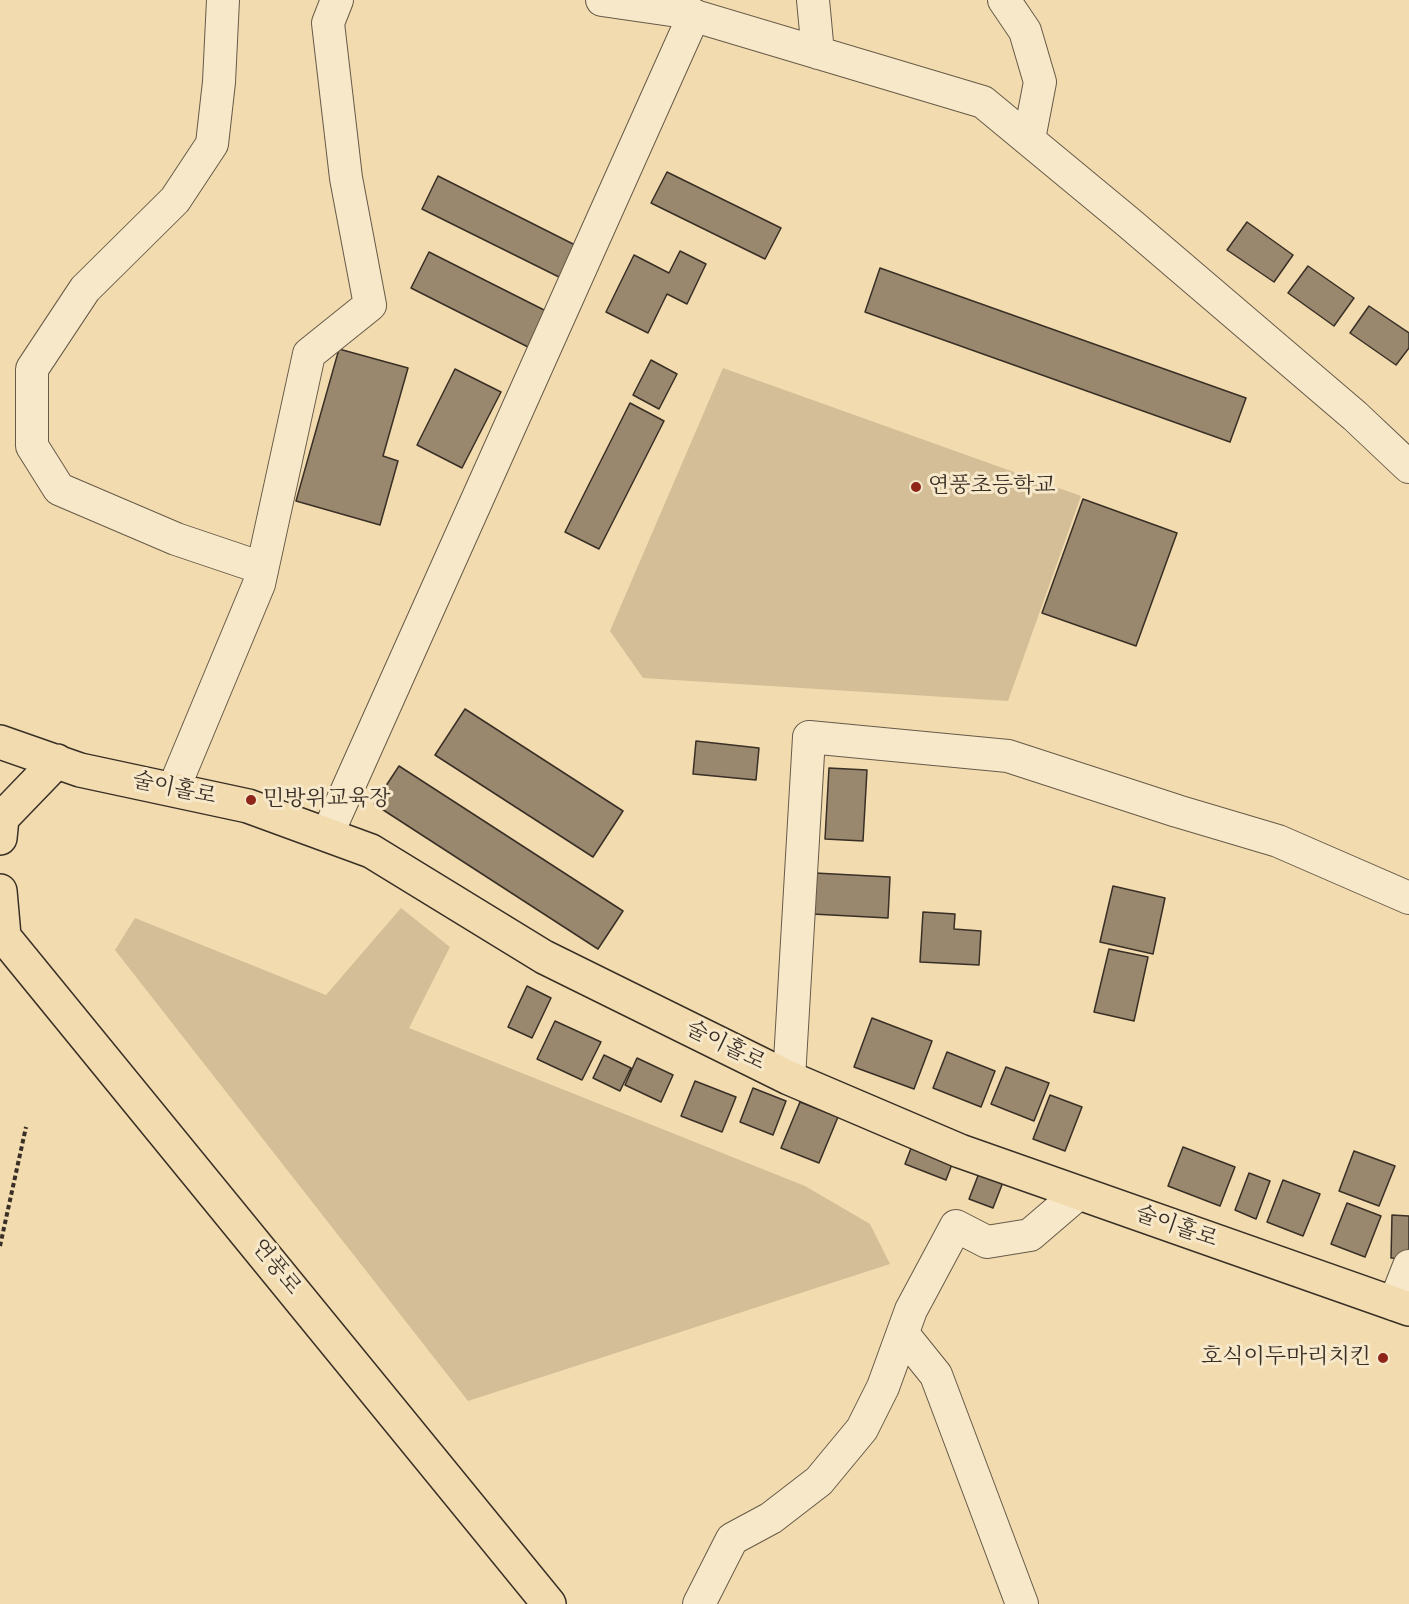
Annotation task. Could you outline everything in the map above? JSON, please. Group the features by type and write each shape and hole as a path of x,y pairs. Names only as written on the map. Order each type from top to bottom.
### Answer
{"main road":[{"name":"술이홀로","path":"0,742 80,770 248,806 371,851 544,957 789,1078 960,1151 1401,1307"},
{"path":"0,762 57,761"},
{"path":"0,838 2,818 57,761"},
{"path":"0,891 2,934"},
{"name":"연풍로","path":"2,934 543,1596"}],"street":[{"path":"223,0 219,82 212,144 175,200 85,289 32,369 32,446 59,489 177,539 262,568"},
{"path":"173,790 259,584 309,354 370,304 346,178 328,23 337,0"},
{"path":"602,0 678,10 983,102 1346,408 1409,467"},
{"path":"813,0 818,53"},
{"path":"1004,0 1025,31 1040,82 1029,139"},
{"path":"327,835 694,15"},
{"path":"789,1078 809,737 1008,756 1278,841 1409,898"},
{"path":"699,1604 732,1539 771,1518 819,1481 862,1429 883,1387 911,1310 956,1226 987,1242 1030,1235 1079,1193"},
{"path":"1401,1307 1409,1266"},
{"path":"903,1334 936,1375 1022,1604"}],"path":[{"path":"0,1245 26,1127"}],"shaded area":[{"path":"723,368 1081,496 1008,701 643,678 610,631"},
{"path":"401,908 450,947 409,1028 805,1186 870,1224 890,1264 468,1401 115,950 135,918 326,995"}],"building":[{"path":"667,172 781,228 765,259 651,203"},
{"path":"438,176 581,248 565,280 422,209"},
{"path":"1247,222 1293,255 1274,282 1227,250"},
{"path":"680,251 706,264 687,304 667,294 648,333 606,312 634,255 669,273"},
{"path":"429,252 550,313 532,349 411,288"},
{"path":"1308,266 1354,298 1334,326 1288,293"},
{"path":"880,268 1246,398 1230,442 865,312"},
{"path":"1369,306 1409,333 1409,348 1396,365 1350,333"},
{"path":"339,349 408,368 383,456 398,461 380,525 296,501"},
{"path":"651,360 677,374 659,409 633,395"},
{"path":"455,369 501,392 462,468 417,445"},
{"path":"630,403 664,421 599,549 565,532"},
{"path":"1083,499 1177,533 1136,646 1042,613"},
{"path":"465,709 623,811 593,857 435,755"},
{"path":"696,741 759,748 756,780 693,774"},
{"path":"399,766 623,911 598,949 374,804"},
{"path":"829,768 867,770 863,841 825,839"},
{"path":"815,873 890,877 888,918 812,914"},
{"path":"1113,886 1165,898 1153,954 1100,942"},
{"path":"923,912 955,914 954,929 981,931 979,965 920,962"},
{"path":"1109,949 1148,957 1134,1021 1094,1012"},
{"path":"527,986 551,998 532,1038 508,1027"},
{"path":"872,1018 932,1041 914,1089 854,1067"},
{"path":"555,1021 601,1042 582,1080 537,1059"},
{"path":"947,1052 995,1071 981,1107 933,1088"},
{"path":"604,1055 631,1068 620,1091 593,1078"},
{"path":"637,1058 673,1075 661,1102 625,1085"},
{"path":"1006,1067 1049,1083 1034,1121 991,1104"},
{"path":"695,1081 736,1097 722,1132 681,1116"},
{"path":"753,1088 786,1101 773,1135 740,1122"},
{"path":"1050,1095 1082,1107 1065,1151 1033,1139"},
{"path":"800,1102 838,1117 819,1163 781,1148"},
{"path":"913,1143 954,1159 946,1180 905,1164"},
{"path":"1183,1147 1235,1167 1220,1206 1168,1186"},
{"path":"1354,1151 1395,1166 1379,1206 1339,1191"},
{"path":"981,1168 1005,1177 993,1208 969,1199"},
{"path":"1249,1173 1270,1181 1256,1219 1235,1210"},
{"path":"1283,1180 1320,1194 1303,1236 1267,1222"},
{"path":"1347,1203 1381,1216 1365,1257 1331,1244"},
{"path":"1392,1215 1409,1216 1409,1259 1391,1258"}],"place":[{"name":"연풍초등학교","path":"916,487"},
{"name":"민방위교육장","path":"251,800"},
{"name":"호식이두마리치킨","path":"1383,1358"}]}
